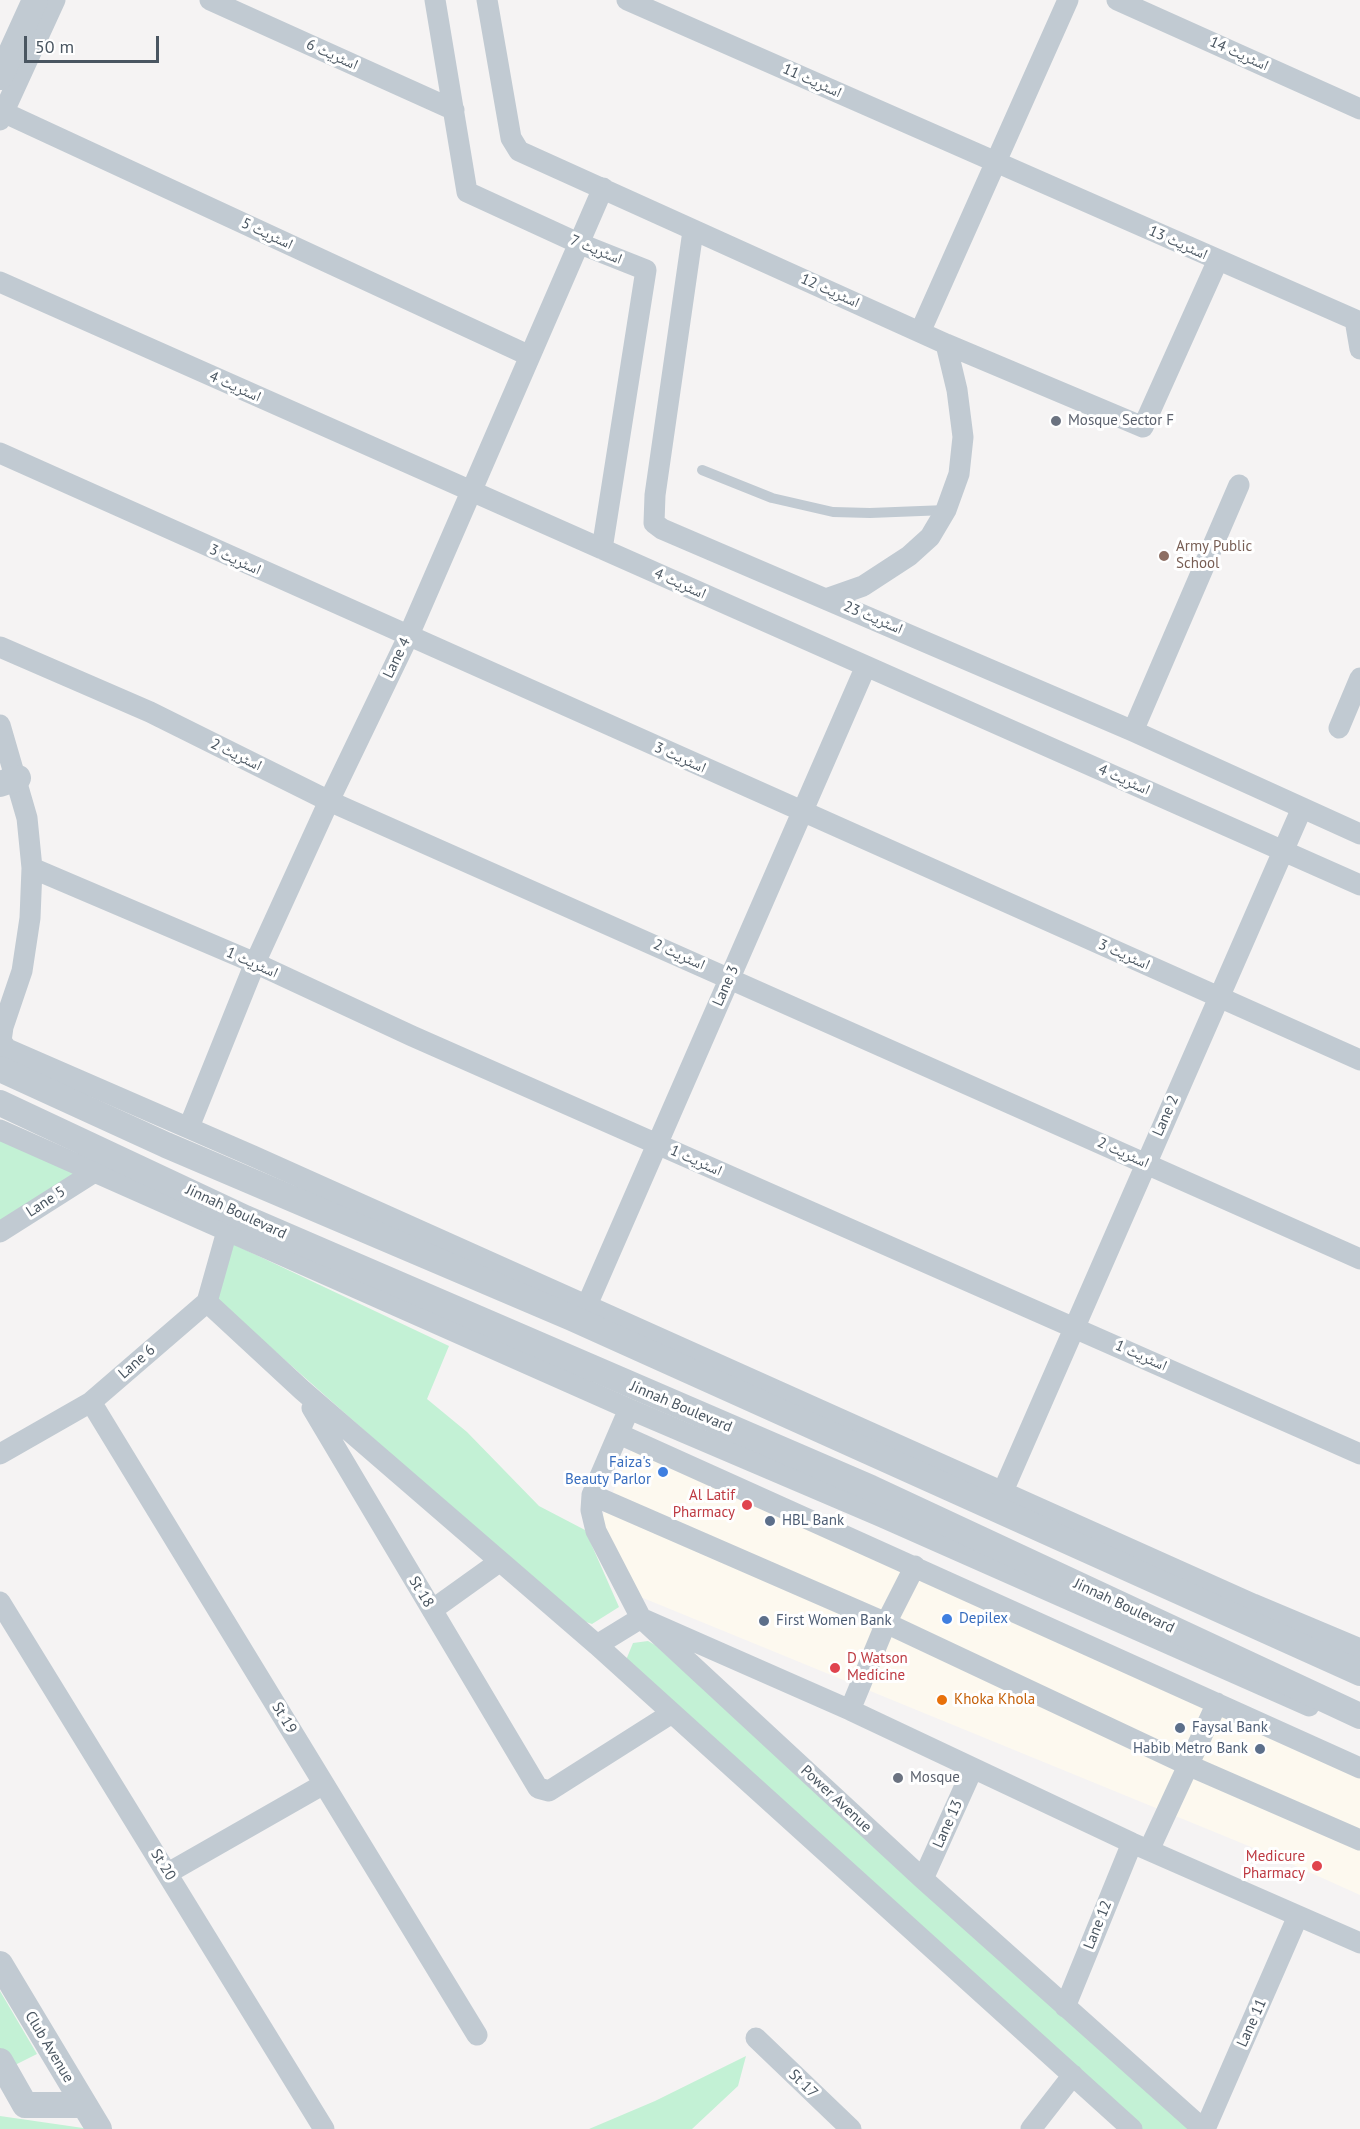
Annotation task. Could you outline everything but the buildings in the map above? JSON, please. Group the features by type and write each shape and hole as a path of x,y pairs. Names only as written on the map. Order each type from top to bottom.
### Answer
{"street":[{"path":"0,77 35,0"},
{"path":"2,116 55,0"},
{"name":"اسٹریٹ 6","path":"210,0 454,110"},
{"name":"اسٹریٹ 7","path":"435,0 467,192 578,243 646,270 602,549"},
{"name":"اسٹریٹ 12","path":"487,0 511,138 519,151 693,231 921,330 946,344 1143,427 1218,260"},
{"name":"اسٹریٹ 11","path":"627,0 664,7 997,163"},
{"path":"921,330 1068,0"},
{"name":"اسٹریٹ 14","path":"1117,0 1360,109"},
{"name":"اسٹریٹ 5","path":"2,116 530,356"},
{"name":"اسٹریٹ 13","path":"997,163 1357,321"},
{"name":"Lane 4","path":"189,1127 255,963 329,801 408,637 603,188"},
{"name":"اسٹریٹ 23","path":"693,231 658,472 654,523 662,529 1133,731 1360,834"},
{"name":"اسٹریٹ 4","path":"0,282 1360,885"},
{"path":"1357,321 1360,348"},
{"path":"826,599 863,586 909,556 930,537 946,510 959,474 963,437 957,390 946,344"},
{"name":"اسٹریٹ 3","path":"0,453 1360,1060"},
{"path":"1133,731 1239,485"},
{"name":"اسٹریٹ 2","path":"0,647 150,712 329,801 1360,1259"},
{"name":"Lane 3","path":"587,1305 866,666"},
{"path":"1340,728 1360,678"},
{"path":"0,725 9,781 27,818 32,868 30,918 22,971 3,1027 1,1041 7,1049 189,1127 1242,1599 1360,1649"},
{"name":"Lane 2","path":"1003,1491 1302,808"},
{"name":"اسٹریٹ 1","path":"32,868 255,963 412,1036 1360,1454"},
{"path":"0,1069 166,1145 572,1318 1360,1673"},
{"name":"Jinnah Boulevard","path":"0,1103 245,1218 871,1488 1360,1716"},
{"path":"0,1130 629,1409 880,1516 1360,1728"},
{"name":"Lane 5","path":"0,1232 93,1173"},
{"path":"227,1230 207,1302 302,1390 672,1713 1132,2129"},
{"name":"Lane 6","path":"0,1454 92,1402 207,1302"},
{"name":"St 18","path":"302,1390 538,1788 549,1791 672,1713"},
{"name":"St 19","path":"92,1402 477,2035"},
{"name":"Power Avenue","path":"629,1409 592,1495 591,1510 596,1531 641,1618 923,1879 1204,2129"},
{"path":"619,1434 1360,1768"},
{"path":"592,1495 886,1623 1190,1766 1360,1840"},
{"path":"432,1610 498,1562"},
{"path":"850,1710 886,1623 915,1566"},
{"name":"St 20","path":"0,1602 324,2129"},
{"path":"597,1646 641,1618 850,1710 1141,1846 1360,1942"},
{"name":"Lane 12","path":"1065,2007 1141,1846 1190,1766 1217,1703"},
{"name":"Lane 13","path":"923,1879 973,1768"},
{"path":"168,1873 324,1784"},
{"name":"Lane 11","path":"1204,2129 1298,1916"},
{"name":"Club Avenue","path":"0,1964 99,2129"},
{"name":"St 17","path":"756,2038 851,2129"},
{"path":"0,2061 26,2105 83,2104"},
{"path":"1031,2129 1073,2075"}],"lane":[{"path":"702,470 772,498 833,512 946,510"}],"shaded area":[{"path":"634,1444 1360,1770 1360,1895 1278,1858 626,1591 596,1531"}],"green space":[{"path":"0,1130 93,1173 0,1227"},
{"path":"233,1244 449,1346 427,1399 467,1432 539,1506 585,1530 619,1607 592,1624 577,1619 215,1298"},
{"path":"648,1641 1191,2129 1141,2129 626,1660 633,1643"},
{"path":"0,1991 37,2054 9,2068 0,2053"},
{"path":"746,2056 738,2086 692,2129 589,2129 655,2101"},
{"path":"0,2116 90,2129 0,2129"}],"place":[{"name":"Mosque Sector F","path":"1056,421"},
{"name":"Army Public School","path":"1164,556"},
{"name":"Faiza's Beauty Parlor","path":"663,1472"},
{"name":"Al Latif Pharmacy","path":"747,1505"},
{"name":"HBL Bank","path":"770,1521"},
{"name":"Depilex","path":"947,1619"},
{"name":"First Women Bank","path":"764,1621"},
{"name":"D Watson Medicine","path":"835,1668"},
{"name":"Khoka Khola","path":"942,1700"},
{"name":"Faysal Bank","path":"1180,1728"},
{"name":"Habib Metro Bank","path":"1260,1749"},
{"name":"Mosque","path":"898,1778"},
{"name":"Medicure Pharmacy","path":"1317,1866"}]}
